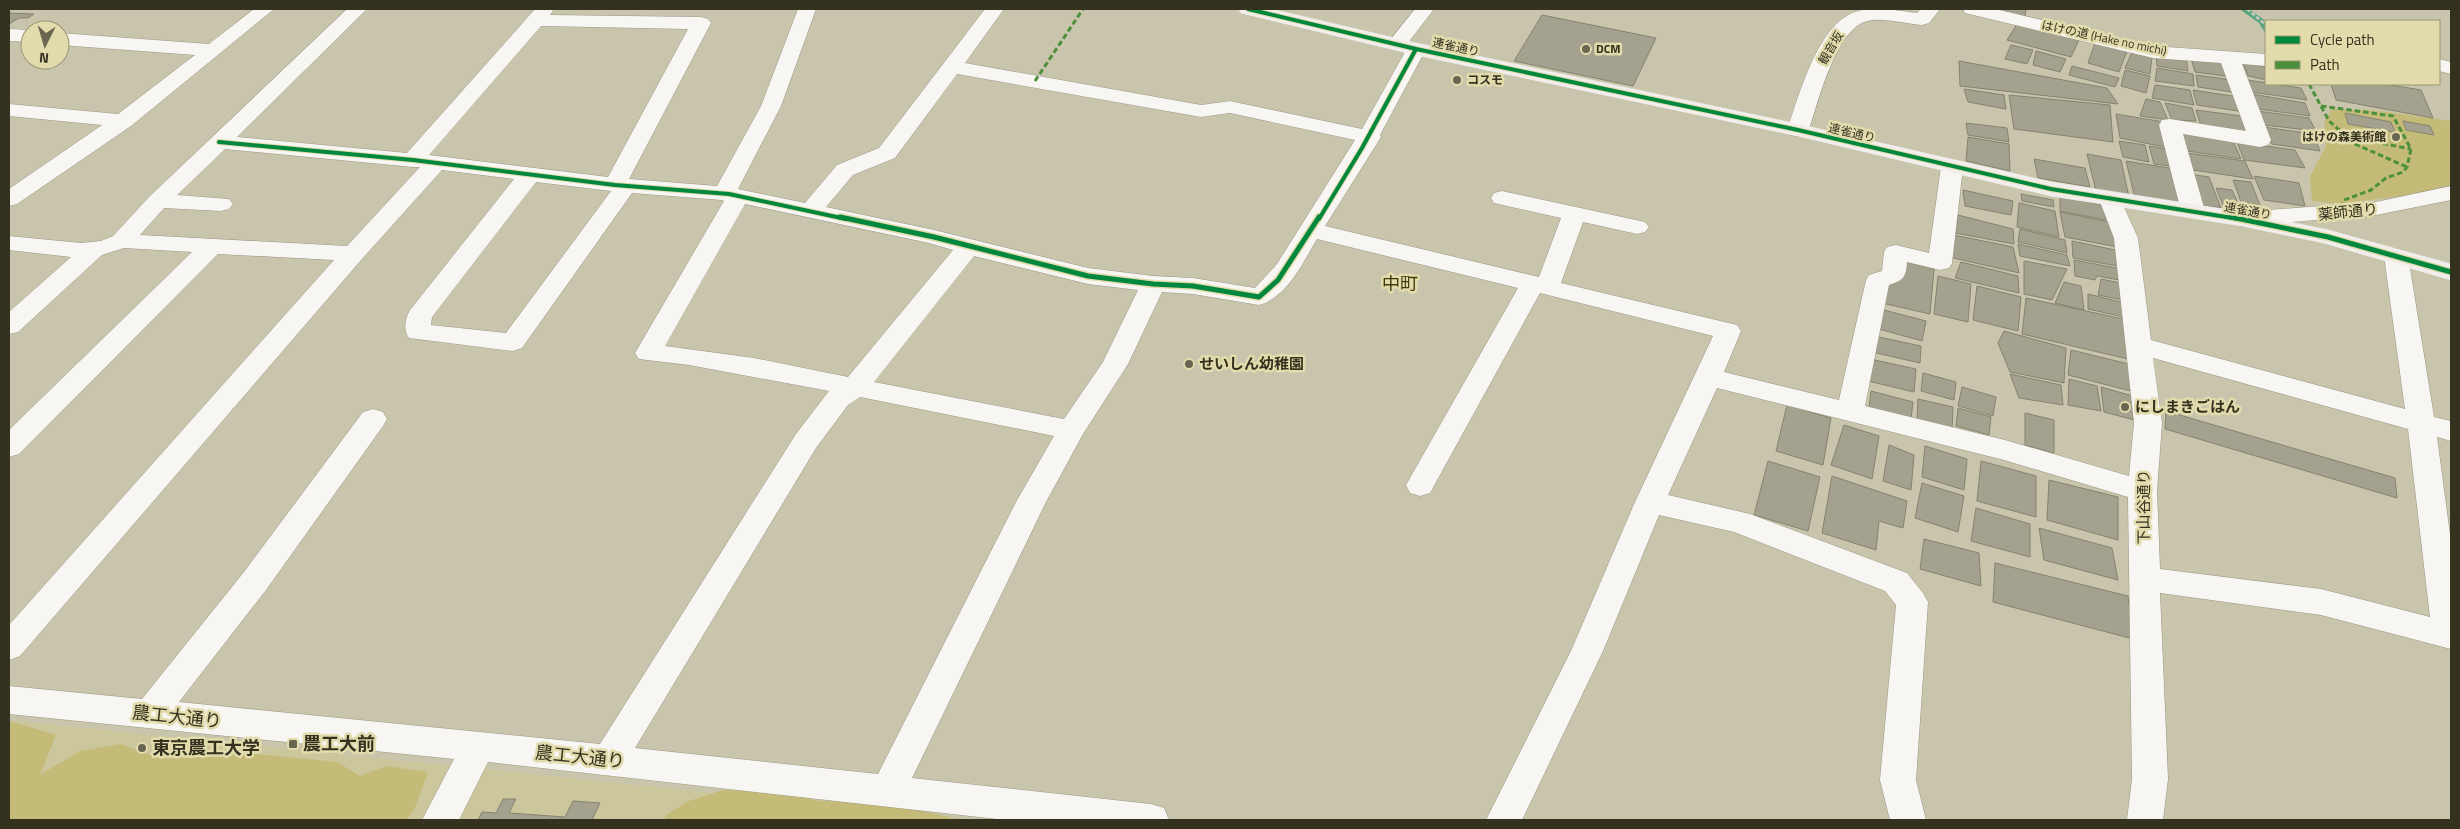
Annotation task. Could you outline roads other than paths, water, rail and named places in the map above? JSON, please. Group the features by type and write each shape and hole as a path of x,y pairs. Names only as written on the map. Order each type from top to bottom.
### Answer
{"main road":[{"name":"連雀通り","path":"1248,9 1406,47 1798,130 2051,189 2242,219 2328,236 2451,272"}],"street":[{"path":"9,199 123,121 265,9"},
{"path":"9,243 93,251 108,248 121,241 158,201 358,9"},
{"path":"807,9 771,106 731,195 648,353 689,356 754,367 853,389 1071,430"},
{"path":"811,210 845,170 887,153 995,9"},
{"path":"219,142 424,161 620,185 731,195 811,210 934,237 968,248 1088,276 1153,284 1193,286 1259,296 1272,289 1370,137 1406,47 1425,9"},
{"name":"観音坂","path":"1798,130 1816,73 1843,28 1850,21 1860,16 1922,19 1931,9"},
{"name":"はけの道 (Hake no michi)","path":"1972,9 2030,15 2153,52 2265,60"},
{"path":"9,647 353,254 540,15 701,23 620,185 514,342 418,332 419,316 530,174"},
{"path":"70,40 214,50"},
{"path":"2193,211 2170,126 2260,140 2229,58"},
{"path":"953,67 1201,111 1230,107 1370,137"},
{"path":"9,110 123,121"},
{"path":"1850,413 1878,280 1894,275 1896,252 1940,263 1952,167"},
{"name":"薬師通り","path":"2242,219 2319,215 2381,208 2416,203 2451,193"},
{"path":"1502,198 1637,226"},
{"name":"下山谷通り","path":"2110,199 2126,238 2148,423 2142,491 2150,779 2145,820"},
{"path":"158,201 221,204"},
{"path":"1420,485 1540,285 1574,214"},
{"path":"1311,230 1728,331 1709,377 1650,502 1588,651 1504,820"},
{"path":"121,241 353,254"},
{"path":"9,447 212,246"},
{"path":"608,761 806,441 838,398 853,389 968,248"},
{"path":"9,326 93,251"},
{"path":"2145,580 2322,602 2450,636 2396,256"},
{"path":"888,791 1031,502 1071,430 1115,364 1153,284"},
{"path":"2140,346 2451,432"},
{"path":"1709,377 2005,450 2142,491"},
{"path":"150,714 255,581 373,419"},
{"path":"1650,502 1739,522 1896,582 1912,602 1898,780 1908,820"},
{"name":"農工大通り","path":"9,700 479,746 1152,820"},
{"path":"440,820 479,746"}],"waterway":[{"path":"2244,9 2261,21 2265,27"}],"place":[{"name":"DCM","path":"1586,49"},
{"name":"コスモ","path":"1457,80"},
{"name":"はけの森美術館","path":"2396,137"},
{"name":"せいしん幼稚園","path":"1189,364"},
{"name":"にしまきごはん","path":"2125,407"},
{"name":"農工大前","path":"293,744"},
{"name":"東京農工大学","path":"142,748"}],"district":[{"name":"中町","path":"1400,284"}]}
